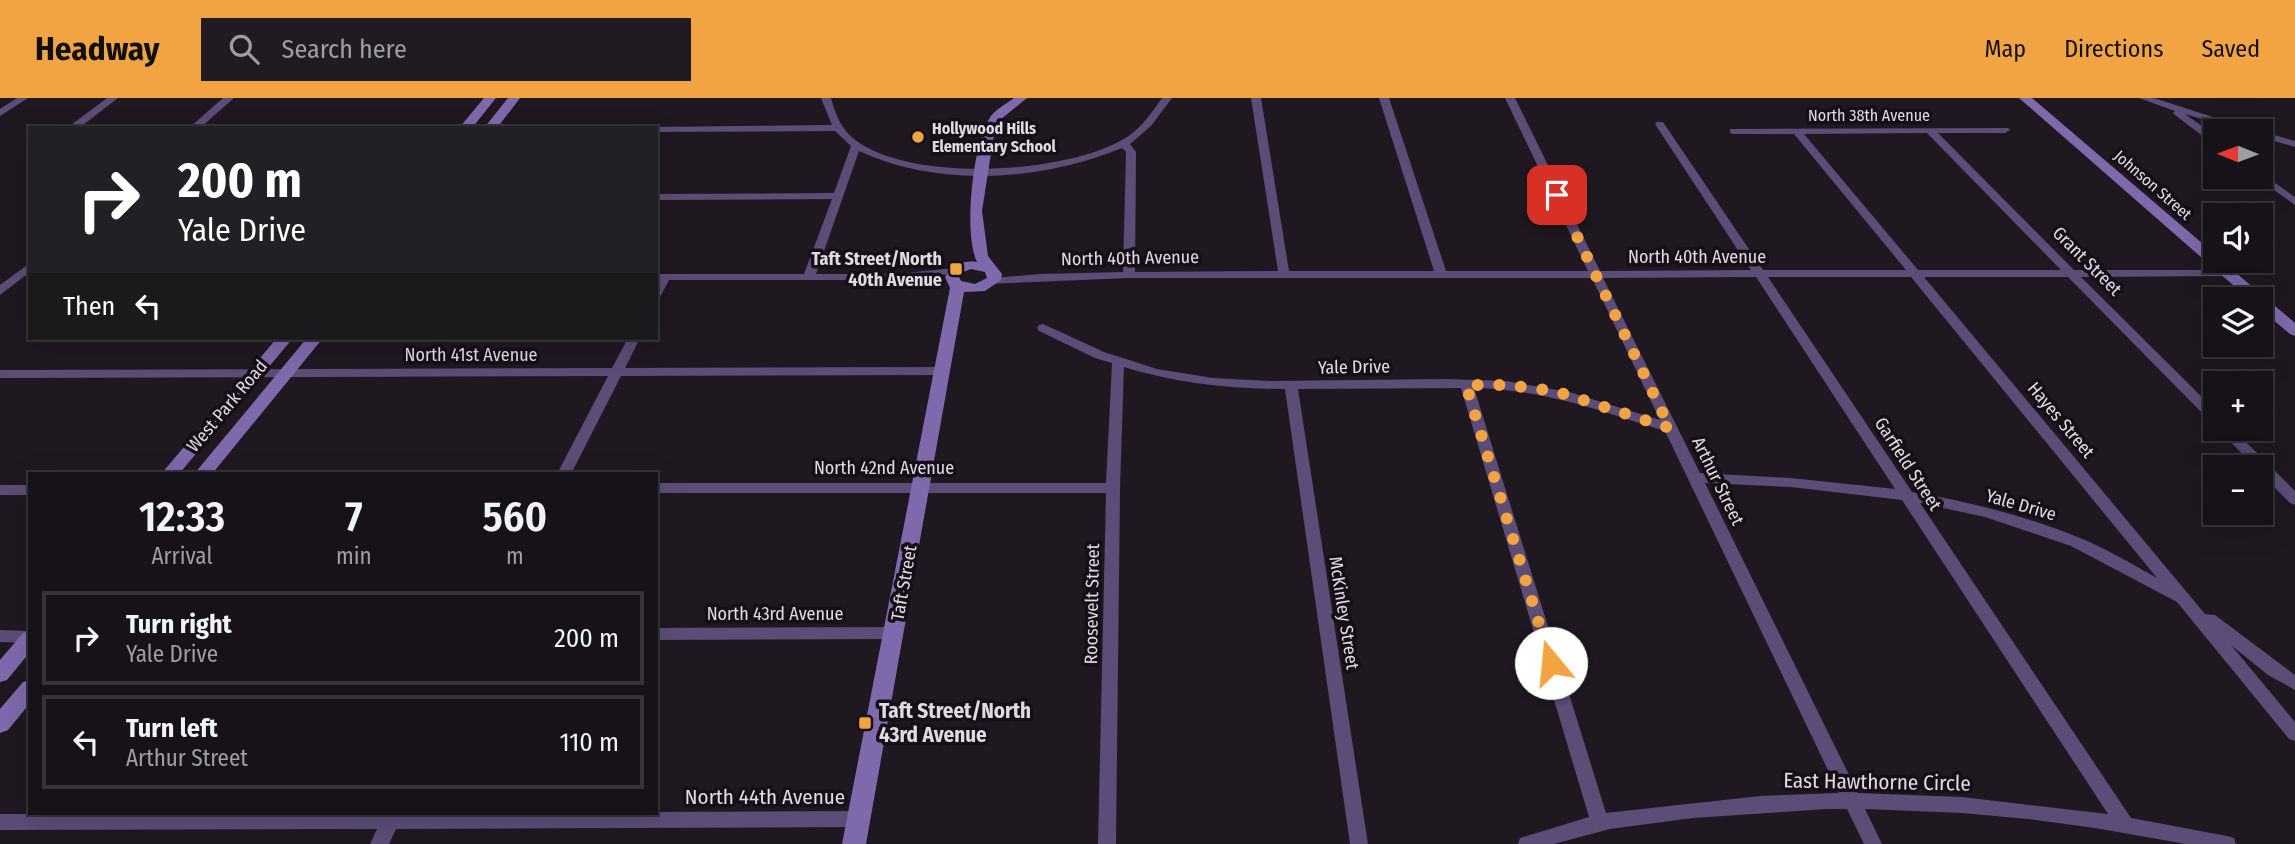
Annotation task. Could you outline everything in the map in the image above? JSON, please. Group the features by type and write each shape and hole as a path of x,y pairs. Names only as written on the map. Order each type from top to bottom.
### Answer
{"street":[{"path":"0,113 23,98"},
{"path":"75,126 113,98"},
{"path":"196,126 229,98"},
{"path":"467,126 490,98"},
{"path":"492,126 513,98"},
{"path":"826,98 838,128 856,146 881,157 932,168 981,172 1039,168 1072,161 1124,144 1152,119 1167,98"},
{"name":"Taft Street","path":"952,322 987,277 976,231 975,211 991,125 1003,110 1021,98"},
{"path":"1256,98 1284,274"},
{"path":"1384,98 1441,274"},
{"name":"Arthur Street","path":"1510,98 1873,844"},
{"name":"Johnson Street","path":"2025,98 2203,251"},
{"path":"2144,98 2211,119"},
{"path":"2171,107 2203,131"},
{"name":"Garfield Street","path":"1660,124 2125,824"},
{"path":"658,129 838,128"},
{"name":"North 38th Avenue","path":"1733,131 2005,130"},
{"name":"Hayes Street","path":"1797,131 2295,734"},
{"name":"Grant Street","path":"1930,131 2203,406"},
{"path":"2273,138 2295,144"},
{"path":"1124,144 1131,152 1129,275"},
{"path":"809,277 856,146"},
{"path":"850,162 881,157"},
{"path":"2273,185 2295,202"},
{"path":"658,197 836,196"},
{"name":"Taft Street","path":"855,844 952,322 958,277 971,256 976,231"},
{"path":"0,291 28,268"},
{"name":"North 40th Avenue","path":"987,277 2203,272"},
{"name":"Johnson Street","path":"2228,273 2244,287"},
{"path":"660,277 987,277"},
{"path":"958,277 987,277"},
{"path":"0,279 28,279"},
{"name":"Johnson Street","path":"2273,312 2295,331"},
{"name":"Yale Drive","path":"1043,328 1118,364 1220,383 1291,387 1506,385 1555,391 1670,428"},
{"name":"West Park Road","path":"172,472 283,340"},
{"name":"West Park Road","path":"205,472 313,340"},
{"path":"565,472 634,340"},
{"name":"Roosevelt Street","path":"1107,844 1112,488 1118,364"},
{"name":"North 41st Avenue","path":"0,374 943,370"},
{"path":"1466,385 1600,823"},
{"name":"McKinley Street","path":"1291,387 1359,844"},
{"path":"2237,441 2295,500"},
{"name":"Yale Drive","path":"1695,478 1802,485 1941,503 2077,543 2187,602 2274,670 2295,683"},
{"name":"North 42nd Avenue","path":"658,488 1112,488"},
{"path":"0,490 28,490"},
{"name":"North 43rd Avenue","path":"658,635 895,633"},
{"path":"0,636 28,637"},
{"path":"0,674 28,639"},
{"path":"0,724 28,690"},
{"name":"East Hawthorne Circle","path":"1527,844 1600,823 1747,804 1852,801 1996,806 2125,824 2227,844"},
{"path":"379,844 393,817"},
{"name":"North 44th Avenue","path":"0,822 393,817 859,819"}],"place":[{"name":"Hollywood Hills Elementary School","path":"918,137"},
{"name":"Taft Street/North 40th Avenue","path":"956,269"},
{"name":"Taft Street/North 43rd Avenue","path":"865,723"}],"route":[{"path":"1551,663 1466,385 1506,385 1555,391 1670,428 1557,195"}]}
